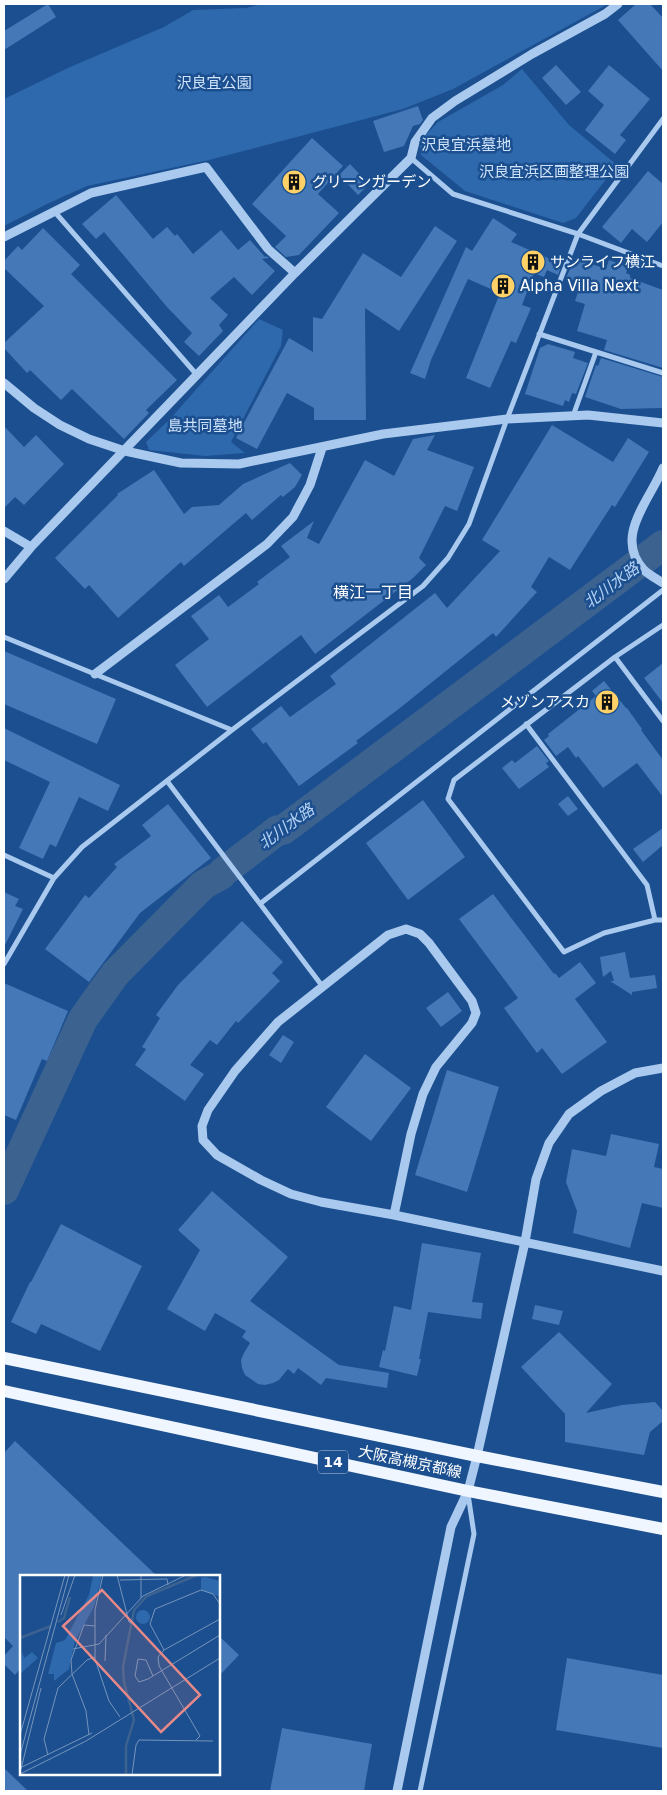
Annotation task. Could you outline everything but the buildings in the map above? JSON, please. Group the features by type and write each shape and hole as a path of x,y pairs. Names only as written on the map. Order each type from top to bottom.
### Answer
{"main road":[{"name":"大阪高槻京都線","path":"4,1358 477,1456 663,1492"},
{"name":"大阪高槻京都線","path":"4,1391 468,1491 663,1529"}],"street":[{"path":"4,579 31,547 295,273 411,158 415,142 432,118 455,101 605,14 618,4"},
{"path":"4,964 54,878 82,847 232,730 423,586 448,558 469,524 578,234 663,119"},
{"path":"411,158 453,194 578,234 663,266"},
{"path":"4,237 91,193 206,167 268,248 295,273"},
{"path":"54,211 197,375"},
{"path":"539,334 663,373"},
{"path":"573,416 596,352"},
{"path":"4,383 34,408 60,425 89,439 125,451 181,463 239,464 383,434 507,419 588,415 663,422"},
{"path":"96,674 267,544 293,517 310,485 322,448"},
{"path":"663,468 636,519 631,539 633,554 644,570 663,582"},
{"path":"4,531 31,547"},
{"path":"261,903 663,590"},
{"path":"663,625 615,657 454,780 448,799 564,952 604,933 655,920 663,920"},
{"path":"4,637 232,730"},
{"path":"615,657 663,720"},
{"path":"526,724 648,885 655,920"},
{"path":"167,781 323,987"},
{"path":"4,855 54,878"},
{"path":"394,1215 411,1134 423,1094 436,1067 472,1024 476,1013 472,1001 429,943 420,934 406,929 388,935 278,1022 235,1071 208,1110 202,1126 203,1140 217,1155 290,1194 321,1202 663,1270"},
{"path":"397,1791 452,1526 468,1491 477,1456 525,1242 536,1179 549,1143 569,1114 601,1091 635,1073 663,1068"},
{"path":"420,1791 474,1534 468,1491"}],"green space":[{"name":"沢良宜公園","path":"262,4 608,4 453,89 403,109 209,160 87,186 4,226 4,99 70,67 164,27 193,10 246,8"},
{"name":"沢良宜浜区画整理公園","path":"522,69 569,125 617,165 576,218 563,223 465,191 421,155 420,147 423,138 438,122 503,85"},
{"name":"島共同墓地","path":"259,319 283,330 281,346 231,442 245,453 205,456 149,450 146,442 169,420"}],"waterway":[{"name":"北川水路","path":"4,1190 83,1019 115,974 203,885 221,875 278,830 283,830 663,545"}],"place":[{"name":"グリーンガーデン","path":"294,182"},
{"name":"サンライフ横江","path":"533,262"},
{"name":"Alpha Villa Next","path":"503,286"},
{"name":"メゾンアスカ","path":"607,702"}],"district":[{"name":"横江一丁目","path":"373,592"}],"park label":[{"name":"沢良宜浜墓地","path":"466,145"}]}
